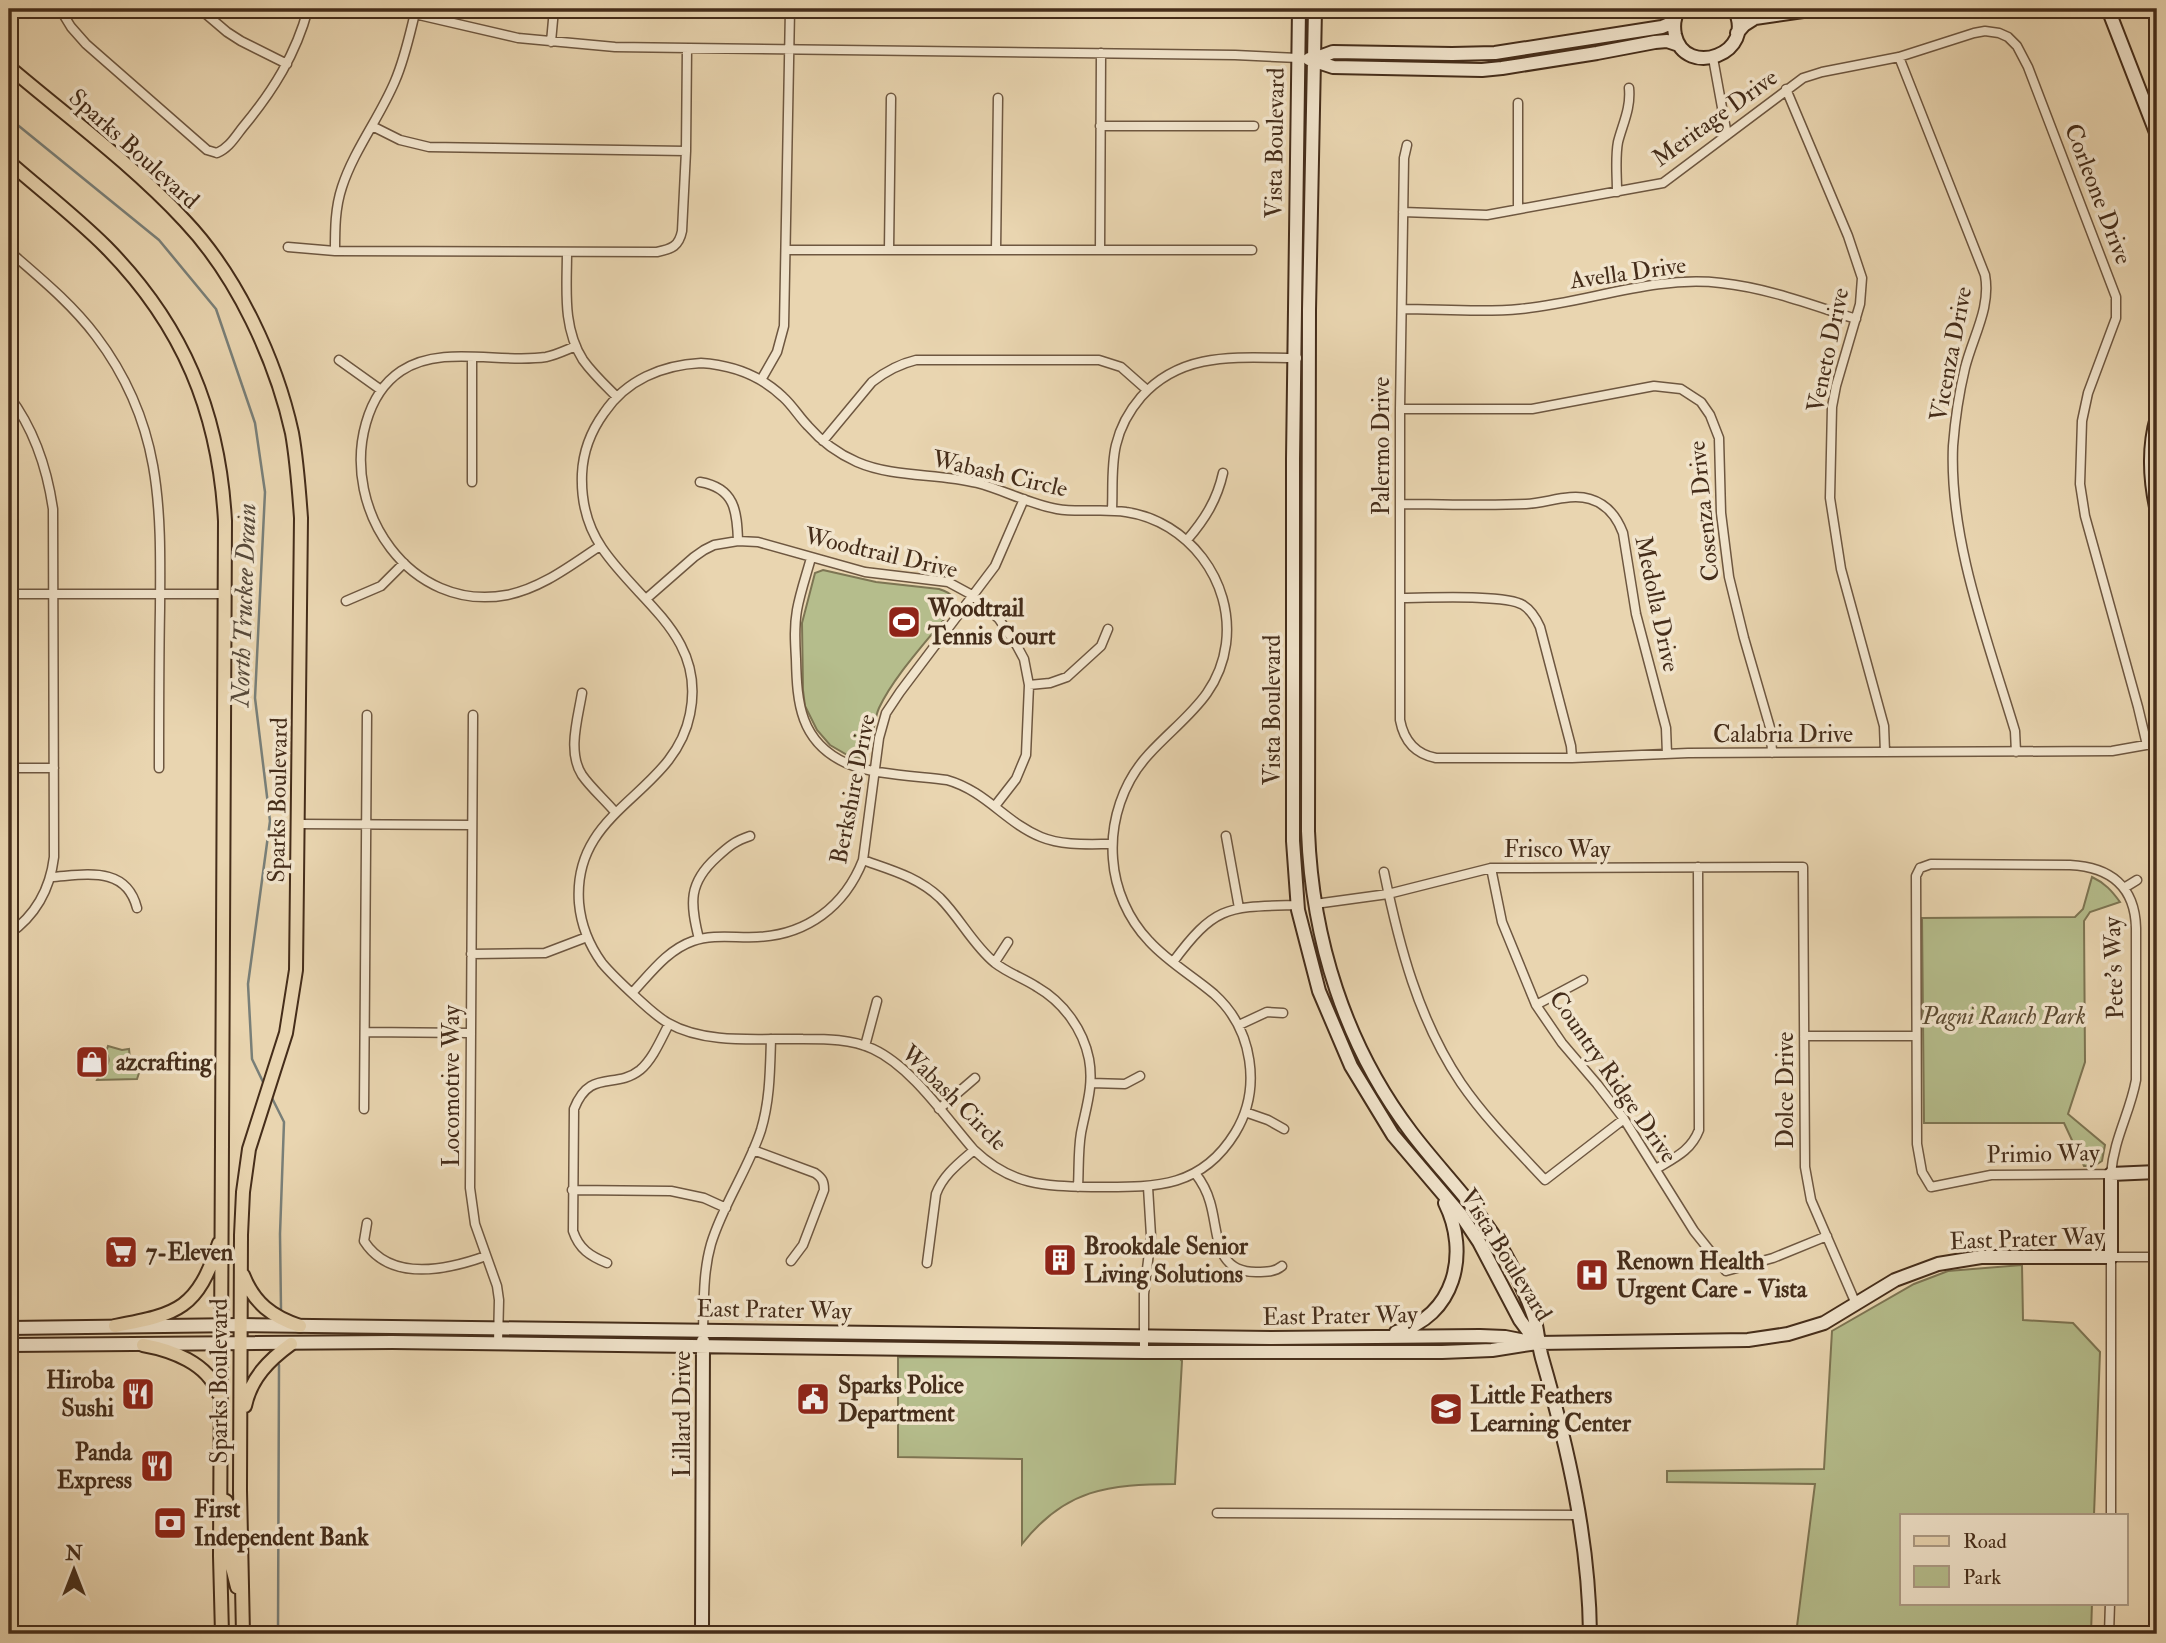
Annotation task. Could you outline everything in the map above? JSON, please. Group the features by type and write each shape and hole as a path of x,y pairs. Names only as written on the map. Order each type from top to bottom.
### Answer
{"main road":[{"name":"Vista Boulevard","path":"1299,9 1293,358 1293,841 1297,905 1319,992 1351,1066 1393,1135 1461,1215 1479,1242 1520,1320 1537,1343"},
{"name":"Vista Boulevard","path":"1315,9 1308,358 1308,831 1315,904 1328,965 1350,1026 1377,1082 1410,1132 1490,1229 1506,1255 1534,1318 1537,1343 1563,1434 1579,1516 1586,1565 1590,1634"},
{"path":"1734,9 1755,18"},
{"path":"1734,9 1739,22 1737,33"},
{"path":"1298,58 1333,66 1482,70 1667,41 1693,55 1713,58 1728,50 1744,24 1755,18 1817,9"},
{"path":"2108,9 2157,135"},
{"path":"1314,60 1333,51 1495,53 1662,27 1677,13"},
{"path":"1677,13 1674,28 1679,46"},
{"name":"Sparks Boulevard","path":"9,67 152,188 187,223 220,266 243,304 267,353 291,433 298,474 301,518 296,970 290,1010 276,1068 256,1127 245,1170 243,1192 240,1427 243,1634"},
{"name":"Sparks Boulevard","path":"9,162 104,245 128,270 167,323 186,355 210,421 218,454 225,521 220,1498 222,1634"},
{"path":"2156,504 2151,456 2157,417"},
{"path":"1293,841 1307,899 1315,904"},
{"path":"1297,905 1306,912 1312,933 1328,965"},
{"name":"Primio Way","path":"2111,1174 2157,1172"},
{"name":"Pete's Way","path":"2111,1174 2111,1257"},
{"path":"1377,1337 1405,1330 1427,1317 1441,1303 1451,1283 1458,1257 1457,1238 1452,1218 1437,1187"},
{"path":"114,1326 159,1317 179,1308 192,1298 209,1271 222,1233"},
{"name":"East Prater Way","path":"9,1345 392,1342 1144,1352 1492,1350 1537,1343 1768,1338 1824,1323 1876,1290 1916,1271 1959,1259 2111,1257"},
{"path":"241,1269 258,1303 284,1321 300,1326"},
{"name":"East Prater Way","path":"9,1328 241,1325 1271,1338 1480,1336 1537,1343"},
{"name":"Lillard Drive","path":"702,1634 703,1330"},
{"path":"240,1427 246,1398 253,1381 265,1366 291,1344"},
{"path":"143,1345 176,1354 209,1376 218,1391 221,1408"},
{"path":"220,1498 229,1507 232,1572 242,1601"}],"street":[{"path":"60,9 86,44 217,157 258,109 287,64 308,9"},
{"path":"200,9 241,41 287,64"},
{"path":"393,9 416,12 502,35 615,47 1298,58"},
{"path":"551,42 554,9"},
{"path":"761,380 777,352 784,326 790,9"},
{"path":"335,251 335,222 342,187 348,170 400,71 416,12"},
{"name":"Meritage Drive","path":"1403,212 1487,215 1663,183 1803,78 1899,57 1974,33 1992,31 2002,34"},
{"name":"Corleone Drive","path":"2002,34 2017,46 2028,67 2116,297 2116,318 2088,393 2082,421 2080,484 2085,516 2147,746"},
{"path":"288,247 335,251 657,251 676,246 682,231 687,48"},
{"path":"1100,250 1101,53"},
{"name":"Vicenza Drive","path":"1899,57 1985,275 1985,308 1973,340 1959,393 1953,447 1955,501 1964,554 2015,731 2016,752"},
{"path":"1713,58 1727,135"},
{"path":"1618,192 1617,153 1630,103 1629,88"},
{"name":"Veneto Drive","path":"1786,89 1860,266 1863,288 1832,407 1830,498 1844,582 1884,726 1885,752"},
{"path":"889,250 891,98"},
{"path":"996,250 998,99"},
{"path":"1518,103 1518,209"},
{"path":"372,126 400,140 429,147 686,150"},
{"path":"1100,126 1255,126"},
{"name":"Palermo Drive","path":"1407,145 1404,158 1400,410 1400,720 1405,738 1411,746"},
{"path":"786,250 1252,250"},
{"path":"9,251 82,318 112,359 146,433 158,488 160,516 159,768"},
{"path":"567,251 568,316 576,346 594,373 617,397"},
{"name":"Avella Drive","path":"1402,309 1519,309 1651,286 1702,282 1767,291 1856,319"},
{"path":"576,346 544,357 424,360 399,372 374,401 363,432 360,471 368,506 384,539 419,576 447,590 492,597 521,592 538,585 600,546"},
{"path":"472,357 472,482"},
{"path":"1112,510 1118,438 1128,415 1147,390 1175,370 1201,361 1229,358 1308,358"},
{"path":"823,441 881,375 892,368 916,360 1099,359 1121,367 1147,390"},
{"path":"340,360 381,390"},
{"name":"Wabash Circle","path":"686,364 732,367 761,380 787,400 807,426 823,441 842,454 874,468 979,483 1057,509 1127,512 1174,530 1208,565 1222,595 1227,627 1218,674 1201,703 1150,752 1130,780 1117,812 1112,844 1115,877 1127,911 1148,941 1219,999 1239,1026 1246,1044 1251,1068 1250,1091 1245,1112 1238,1129 1213,1160 1195,1173 1173,1182 1148,1187 1042,1186 1022,1181 999,1170 974,1150 895,1062 865,1046 836,1040 711,1037 683,1030 654,1013 604,965 587,937 580,911 583,864 595,836 615,812 673,757 691,713 692,681 683,649 666,621 600,546 586,516 582,467 591,435 598,421 617,397 642,378 658,371 686,364"},
{"name":"Cosenza Drive","path":"1400,410 1532,409 1654,386 1681,389 1700,402 1710,415 1718,438 1721,513 1729,577 1771,732 1772,753"},
{"path":"9,396 36,442 49,485 53,529 54,768 54,857 51,877 37,906 19,927 9,934"},
{"path":"1186,540 1207,515 1223,473"},
{"path":"700,482 718,487 732,502 737,519 738,541"},
{"name":"Medolla Drive","path":"1400,504 1525,504 1579,497 1607,508 1623,533 1636,614 1666,727 1667,754"},
{"name":"Berkshire Drive","path":"632,993 676,949 699,939 715,936 772,936 802,928 829,911 840,900 858,875 863,860 879,737 886,713 995,566 1024,499"},
{"name":"Woodtrail Drive","path":"646,600 704,550 714,545 738,541 758,542 865,572 948,582 972,595 999,619 1017,646 1026,665 1029,685 1026,755 1016,779 996,806"},
{"path":"811,558 794,626 796,688 800,710 808,730 824,748 846,763 960,784 1040,837 1065,843 1112,844"},
{"path":"346,601 381,586 404,563"},
{"path":"9,594 224,594"},
{"path":"1400,598 1506,599 1523,604 1540,627 1572,758"},
{"path":"1029,685 1051,683 1067,677 1101,646 1108,629"},
{"path":"582,693 575,746 578,766 582,775 615,812"},
{"path":"364,1109 367,715"},
{"name":"Locomotive Way","path":"472,715 470,1188 475,1224 497,1286 498,1343"},
{"name":"Calabria Drive","path":"1411,746 1436,758 1572,758 1667,754 2112,751 2157,743"},
{"path":"9,768 54,768"},
{"path":"299,824 472,825"},
{"path":"699,939 692,906 692,896 699,876 733,842 750,836"},
{"path":"1226,836 1239,908"},
{"path":"863,860 903,874 929,889 941,899 995,962 1049,995 1069,1016 1084,1043 1091,1083 1079,1146 1078,1186"},
{"name":"Pete's Way","path":"1916,1035 1918,867 1931,864 2078,865 2104,872 2124,888 2132,902 2136,919 2135,1088 2114,1149 2111,1174"},
{"path":"1656,1169 1684,1152 1699,1130 1698,867"},
{"name":"Frisco Way","path":"1315,904 1388,894 1491,869 1804,867"},
{"name":"Dolce Drive","path":"1804,867 1805,1167 1811,1200 1856,1304"},
{"name":"Country Ridge Drive","path":"1491,869 1502,922 1536,1005 1562,1043 1624,1119 1694,1231 1726,1271 1773,1258 1826,1236"},
{"path":"1384,872 1405,963 1446,1059 1478,1106 1545,1180 1624,1119"},
{"path":"51,877 100,874 109,876 125,885 136,908"},
{"path":"2124,888 2137,880"},
{"path":"1172,962 1195,932 1216,916 1239,908 1297,905"},
{"path":"471,954 545,953 587,937"},
{"path":"995,962 1009,942"},
{"path":"1536,1005 1583,979"},
{"path":"865,1046 877,1001"},
{"path":"1239,1026 1267,1012 1283,1013"},
{"path":"607,1263 590,1257 576,1240 572,1222 573,1119 577,1101 588,1087 596,1083 624,1078 641,1069 648,1062 669,1024"},
{"path":"365,1032 470,1033"},
{"path":"1804,1036 1916,1035"},
{"name":"Primio Way","path":"1916,1035 1917,1144 1922,1172 1930,1189 1991,1175 2111,1174"},
{"name":"Lillard Drive","path":"703,1330 706,1265 726,1208 761,1130 768,1100 771,1039"},
{"path":"1091,1083 1125,1084 1140,1076"},
{"path":"939,1109 975,1078"},
{"path":"1245,1112 1284,1129"},
{"path":"753,1150 814,1173 822,1178 824,1183 824,1191 803,1245 791,1261"},
{"path":"927,1263 939,1185 974,1150"},
{"path":"1195,1173 1207,1193 1217,1242 1228,1262 1254,1272 1274,1271 1282,1266"},
{"path":"1144,1352 1143,1298 1151,1236 1148,1187"},
{"path":"572,1190 671,1191 704,1198 726,1208"},
{"path":"367,1223 364,1241 369,1248 381,1258 401,1266 422,1270 443,1269 486,1256"},
{"path":"2111,1257 2111,1514"},
{"name":"East Prater Way","path":"2111,1257 2157,1257"},
{"path":"1217,1513 1579,1516"},
{"path":"2109,1634 2110,1604"}],"green space":[{"path":"823,570 876,582 939,589 947,592 954,600 950,612 885,696 877,714 869,749 862,758 849,756 830,745 817,730 805,706 802,623 815,573"},
{"name":"Pagni Ranch Park","path":"2092,877 2108,888 2120,902 2090,912 2084,921 2085,1062 2068,1114 2105,1145 2102,1161 2094,1166 2084,1166 2064,1123 1924,1123 1922,918 2075,917 2083,909"},
{"path":"108,1046 129,1049 130,1059 139,1073 137,1079 97,1080 109,1060 106,1052"},
{"path":"2022,1265 2023,1320 2073,1323 2100,1352 2094,1514 1900,1514 1900,1604 2092,1604 2091,1634 1796,1634 1815,1484 1667,1482 1667,1471 1824,1469 1832,1331 1914,1284 1948,1271"},
{"path":"898,1357 1180,1359 1175,1484 1109,1488 1090,1493 1055,1511 1022,1544 1022,1459 898,1457"}],"waterway":[{"name":"North Truckee Drain","path":"9,118 159,240 216,309 255,423 265,492 255,698 270,821 248,984 252,1059 264,1084"},
{"name":"North Truckee Drain","path":"271,1096 284,1122 280,1234 281,1309"},
{"name":"North Truckee Drain","path":"278,1634 279,1365"}],"place":[{"name":"Woodtrail Tennis Court","path":"904,622"},
{"name":"azcrafting","path":"92,1062"},
{"name":"7-Eleven","path":"121,1252"},
{"name":"Brookdale Senior Living Solutions","path":"1060,1260"},
{"name":"Renown Health Urgent Care - Vista","path":"1592,1275"},
{"name":"Hiroba Sushi","path":"138,1394"},
{"name":"Sparks Police Department","path":"813,1399"},
{"name":"Little Feathers Learning Center","path":"1446,1409"},
{"name":"Panda Express","path":"157,1466"},
{"name":"First Independent Bank","path":"170,1523"}]}
